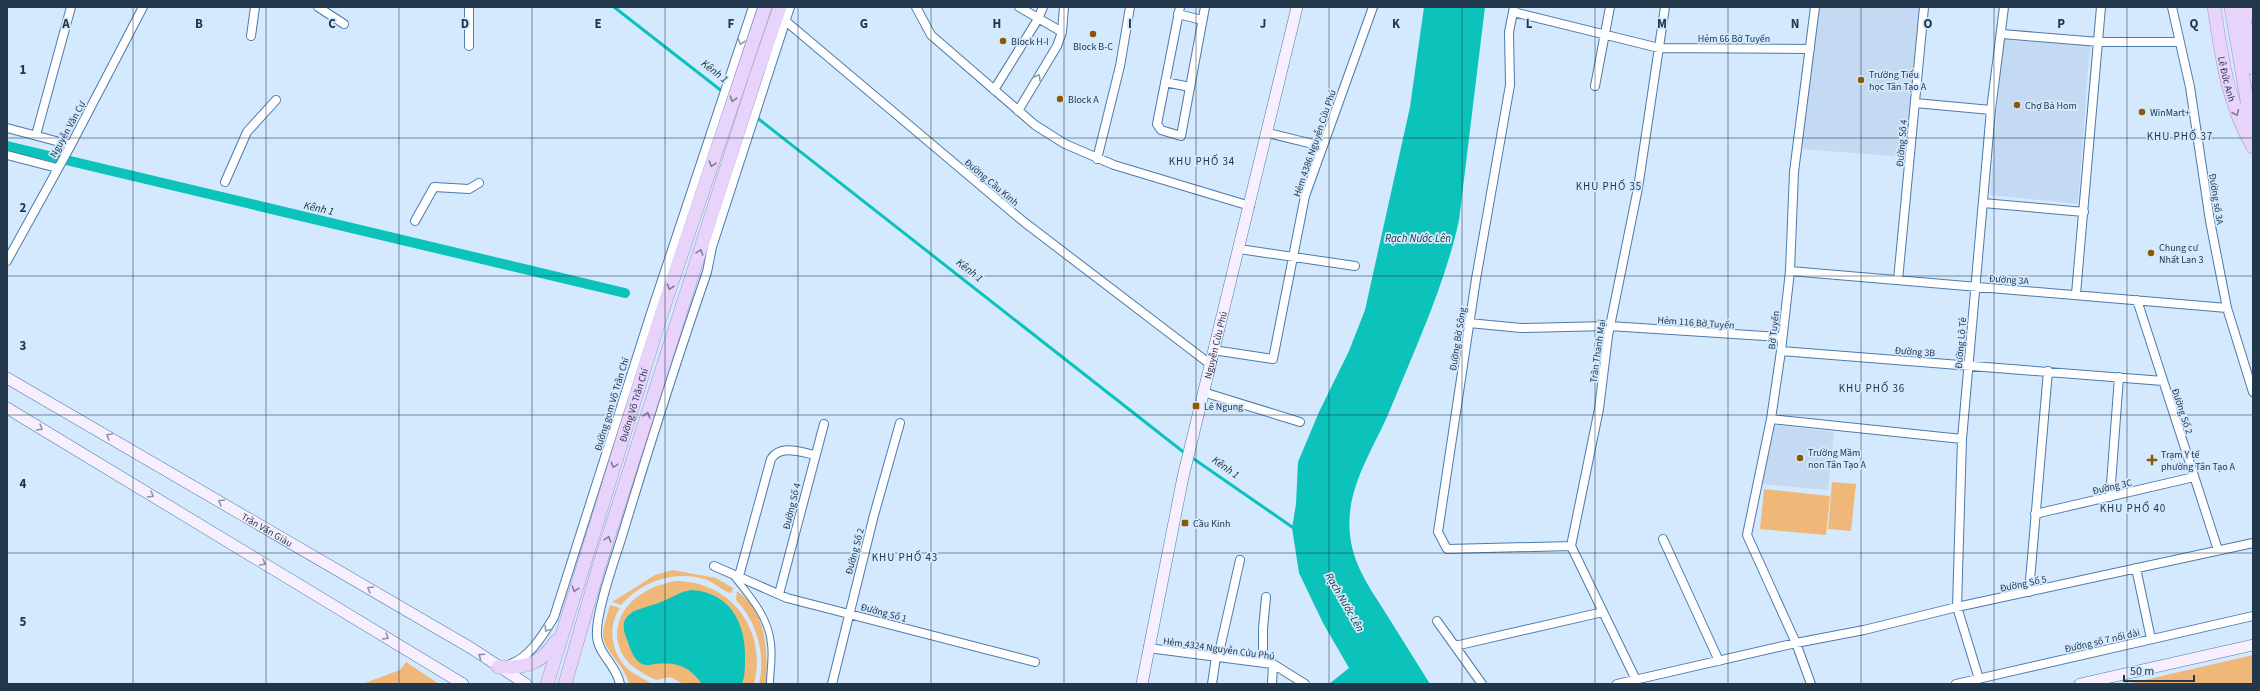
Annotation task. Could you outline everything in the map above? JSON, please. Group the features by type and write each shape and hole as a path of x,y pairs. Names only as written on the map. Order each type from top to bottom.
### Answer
{"highway":[{"name":"Đường Võ Trần Chí","path":"547,684 719,126 742,72 765,7"},
{"name":"Lê Đức Anh","path":"2214,7 2227,87 2235,112 2253,146"},
{"path":"2223,7 2243,71"},
{"path":"2231,7 2253,135"},
{"path":"2242,7 2243,71"},
{"path":"2252,7 2253,14"},
{"name":"Đường Võ Trần Chí","path":"565,684 599,566 743,133 756,76 778,12"},
{"path":"498,667 518,667 536,662 549,653 561,635"},
{"path":"574,654 574,684"}],"main road":[{"name":"Nguyễn Cửu Phú","path":"1142,684 1183,478 1213,350 1268,133 1297,7"},
{"name":"Trần Văn Giàu","path":"7,378 471,648 510,675 526,684"},
{"path":"7,408 463,684"},
{"path":"2080,684 2253,645"},
{"path":"510,675 519,684"}],"street":[{"path":"36,135 71,7"},
{"name":"Nguyễn Văn Cự","path":"7,261 57,168 71,146 143,7"},
{"path":"251,36 255,7"},
{"path":"318,7 344,24"},
{"path":"469,7 469,46"},
{"name":"Đường gom Võ Trần Chí","path":"498,667 518,662 527,653 554,617 650,313 719,126 729,77 753,7"},
{"path":"620,684 615,670 599,644 597,635 598,622 614,562 659,414 707,272 712,247 743,133 760,96 778,12 790,7"},
{"path":"916,7 930,35 1035,125 1065,144 1097,159 1250,206"},
{"path":"1019,7 1062,32"},
{"path":"994,90 1038,19 1043,7"},
{"path":"1018,111 1057,46 1062,32 1064,7"},
{"path":"1097,159 1120,66 1130,7"},
{"path":"1202,20 1179,11 1157,124 1161,130 1181,136 1205,7"},
{"name":"Hẻm 4386 Nguyễn Cửu Phú","path":"1213,350 1273,360 1305,196 1321,146 1373,7"},
{"path":"1595,86 1610,7"},
{"name":"Trần Thanh Mại","path":"1571,546 1599,409 1609,326 1638,188 1665,7"},
{"name":"Bờ Tuyến","path":"1811,684 1796,643 1747,535 1771,419 1781,351 1781,337 1790,271 1794,172 1815,7"},
{"name":"Đường Số 4","path":"1898,280 1924,7"},
{"name":"Đường Lộ Tẻ","path":"1979,679 1957,607 1962,439 1991,110 2002,34 2004,7"},
{"path":"2076,294 2101,7"},
{"name":"Đường số 3A","path":"2172,7 2190,87 2210,215 2227,308 2253,392"},
{"name":"Hẻm 66 Bờ Tuyến","path":"1513,9 1659,48 1810,49"},
{"name":"Đường Bờ Sông","path":"1513,9 1509,32 1510,85 1469,323 1438,532 1447,549 1571,546"},
{"name":"Đường Cầu Kinh","path":"778,12 1024,222 1210,364"},
{"path":"2002,34 2099,42 2180,42"},
{"path":"1165,82 1190,87"},
{"path":"225,182 247,132 276,100"},
{"path":"1915,103 1991,110"},
{"path":"7,128 71,146"},
{"path":"1268,133 1321,146"},
{"path":"7,155 57,168"},
{"path":"415,221 434,187 469,189 480,183"},
{"path":"1982,203 2084,212"},
{"path":"1239,249 1355,266"},
{"name":"Đường 3A","path":"1790,271 2076,294 2227,308"},
{"name":"Đường Số 2","path":"2136,300 2218,550"},
{"name":"Hẻm 116 Bờ Tuyến","path":"1469,323 1528,328 1609,326 1781,337"},
{"name":"Đường 3B","path":"1781,351 2163,381"},
{"path":"2029,592 2048,371"},
{"path":"2110,497 2119,377"},
{"path":"1203,392 1300,422"},
{"path":"1771,419 1962,439"},
{"name":"Đường Số 2","path":"832,684 849,613 900,423"},
{"name":"Đường Số 4","path":"779,594 824,424"},
{"path":"739,576 770,459 774,454 785,450 815,455"},
{"name":"Đường 3C","path":"2035,514 2194,477"},
{"path":"1663,539 1719,661"},
{"name":"Đường Số 5","path":"1617,684 1637,682 1796,643 1864,630 1957,607 2253,543"},
{"path":"1571,546 1637,682"},
{"path":"1212,684 1240,560"},
{"path":"599,566 614,562"},
{"name":"Đường Số 1","path":"714,566 731,572 779,594 1035,662"},
{"path":"2136,568 2151,639"},
{"path":"731,572 755,602 769,632 772,644 770,684"},
{"path":"1266,596 1263,629 1263,657 1272,664 1272,684"},
{"path":"1455,646 1603,612"},
{"name":"Đường số 7 nối dài","path":"1956,684 1968,683 1979,679 2253,616"},
{"path":"1437,621 1482,684"},
{"name":"Hẻm 4324 Nguyễn Cửu Phú","path":"1148,648 1272,664 1304,683"}],"shaded area":[{"name":"Trường Tiểu học Tân Tạo A","path":"1818,7 1920,7 1906,157 1800,149"},
{"path":"2003,40 2090,45 2078,204 1990,195"},
{"name":"Trường Mầm non Tân Tạo A","path":"1775,425 1834,432 1828,490 1762,484"},
{"path":"1832,482 1856,484 1851,531 1828,529"},
{"path":"1764,489 1830,496 1826,535 1760,529"},
{"path":"673,570 716,578 733,588 731,593 707,580 695,577 672,577 660,579 639,589 621,605 612,602 655,575"},
{"path":"676,581 696,583 713,590 729,600 741,613 750,628 755,646 757,664 754,684 684,684 670,677 656,680 634,668 627,661 621,652 617,637 618,625 622,615 635,598 644,592 665,583"},
{"path":"737,591 747,600 754,610 764,633 767,658 766,684 759,684 761,661 758,639 749,618 736,600"},
{"path":"610,605 620,608 613,623 612,631 615,648 622,663 628,669 652,684 629,684 627,677 606,645 603,638 603,632"},
{"path":"2253,655 2253,684 2127,684"},
{"path":"406,662 439,684 362,684 400,670"}],"water":[{"name":"Rạch Nước Lên","path":"1424,7 1485,7 1459,220 1430,314 1392,405 1360,475 1350,511 1350,531 1353,551 1363,575 1430,684 1329,684 1349,668 1323,623 1299,573 1292,528 1296,504 1298,462 1319,412 1349,351 1365,310 1410,107"},
{"path":"692,590 706,592 717,597 734,612 743,634 745,646 745,672 742,684 702,684 692,673 682,666 670,664 644,665 640,663 632,654 624,631 624,623 627,617 631,613 638,610"}],"waterway":[{"name":"Kênh 1","path":"614,7 723,92"},
{"name":"Kênh 1","path":"756,117 1186,454"},
{"name":"Kênh 1","path":"7,146 625,293"},
{"name":"Kênh 1","path":"1191,457 1295,529"}],"place":[{"name":"Block B-C","path":"1093,34"},
{"name":"Block H-I","path":"1003,41"},
{"name":"Trường Tiểu học Tân Tạo A","path":"1861,80"},
{"name":"Block A","path":"1060,99"},
{"name":"Chợ Bà Hom","path":"2017,105"},
{"name":"WinMart+","path":"2142,112"},
{"name":"Chung cư Nhất Lan 3","path":"2151,253"},
{"name":"Lê Ngung","path":"1196,406"},
{"name":"Trường Mầm non Tân Tạo A","path":"1800,458"},
{"name":"Trạm Y tế phường Tân Tạo A","path":"2152,460"},
{"name":"Cầu Kinh","path":"1185,523"}],"district":[{"name":"KHU PHỐ 37","path":"2180,136"},
{"name":"KHU PHỐ 34","path":"1202,161"},
{"name":"KHU PHỐ 35","path":"1609,186"},
{"name":"KHU PHỐ 36","path":"1872,388"},
{"name":"KHU PHỐ 40","path":"2133,508"},
{"name":"KHU PHỐ 43","path":"905,557"}]}
